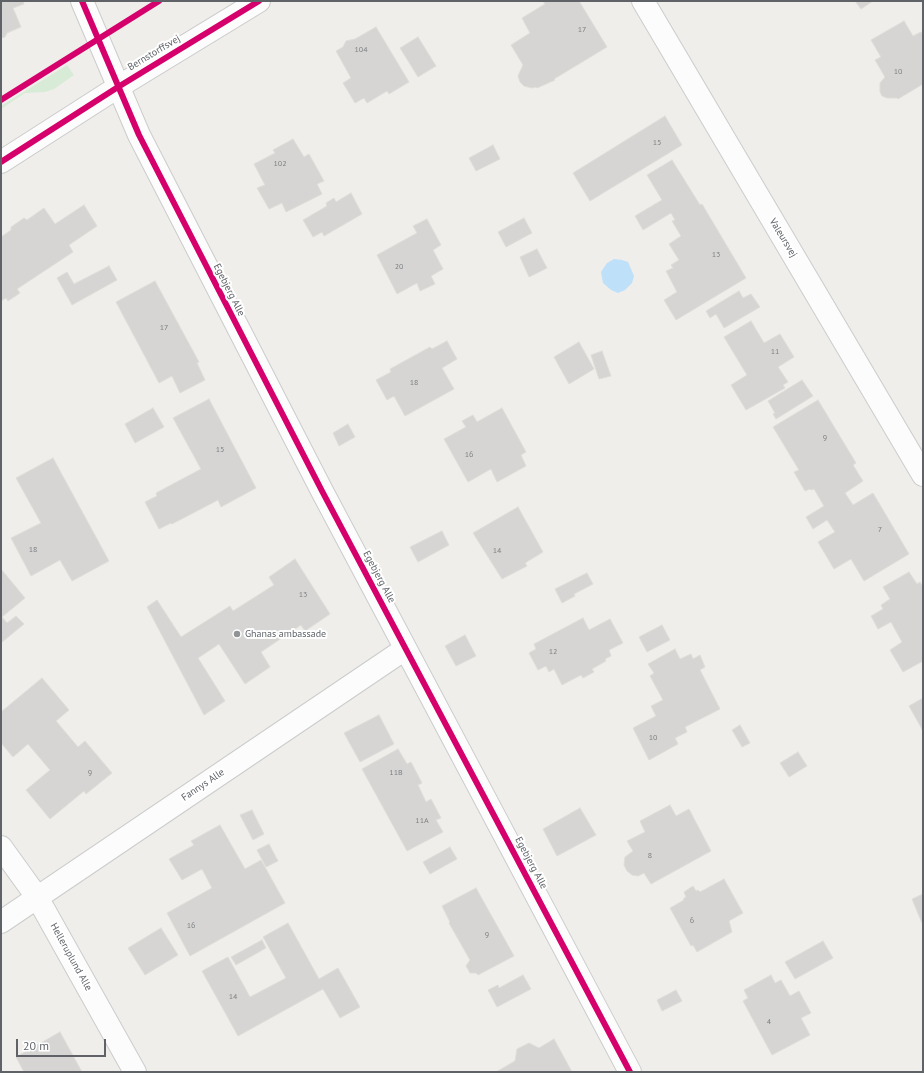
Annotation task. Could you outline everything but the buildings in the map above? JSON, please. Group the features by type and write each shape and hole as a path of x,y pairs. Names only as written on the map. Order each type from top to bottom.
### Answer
{"street":[{"name":"Egebjerg Alle","path":"82,1 142,142 318,484 630,1072"},
{"name":"Bernstorffsvej","path":"1,162 118,87 258,1"},
{"name":"Valeursvej","path":"643,1 923,475"},
{"name":"Fannys Alle","path":"1,922 405,649"},
{"name":"Helleruplund Alle","path":"1,847 38,896 135,1072"}],"green space":[{"path":"67,65 74,75 54,89 45,92 25,93 1,109 1,106"}],"water":[{"path":"614,259 628,262 634,276 632,283 625,290 618,293 611,290 603,283 601,272 607,263"}],"cycle path":[{"path":"82,1 139,135 322,491 630,1072"},
{"path":"1,100 159,1"},
{"path":"1,162 118,87 259,1"}],"place":[{"name":"Ghanas ambassade","path":"237,634"}]}
